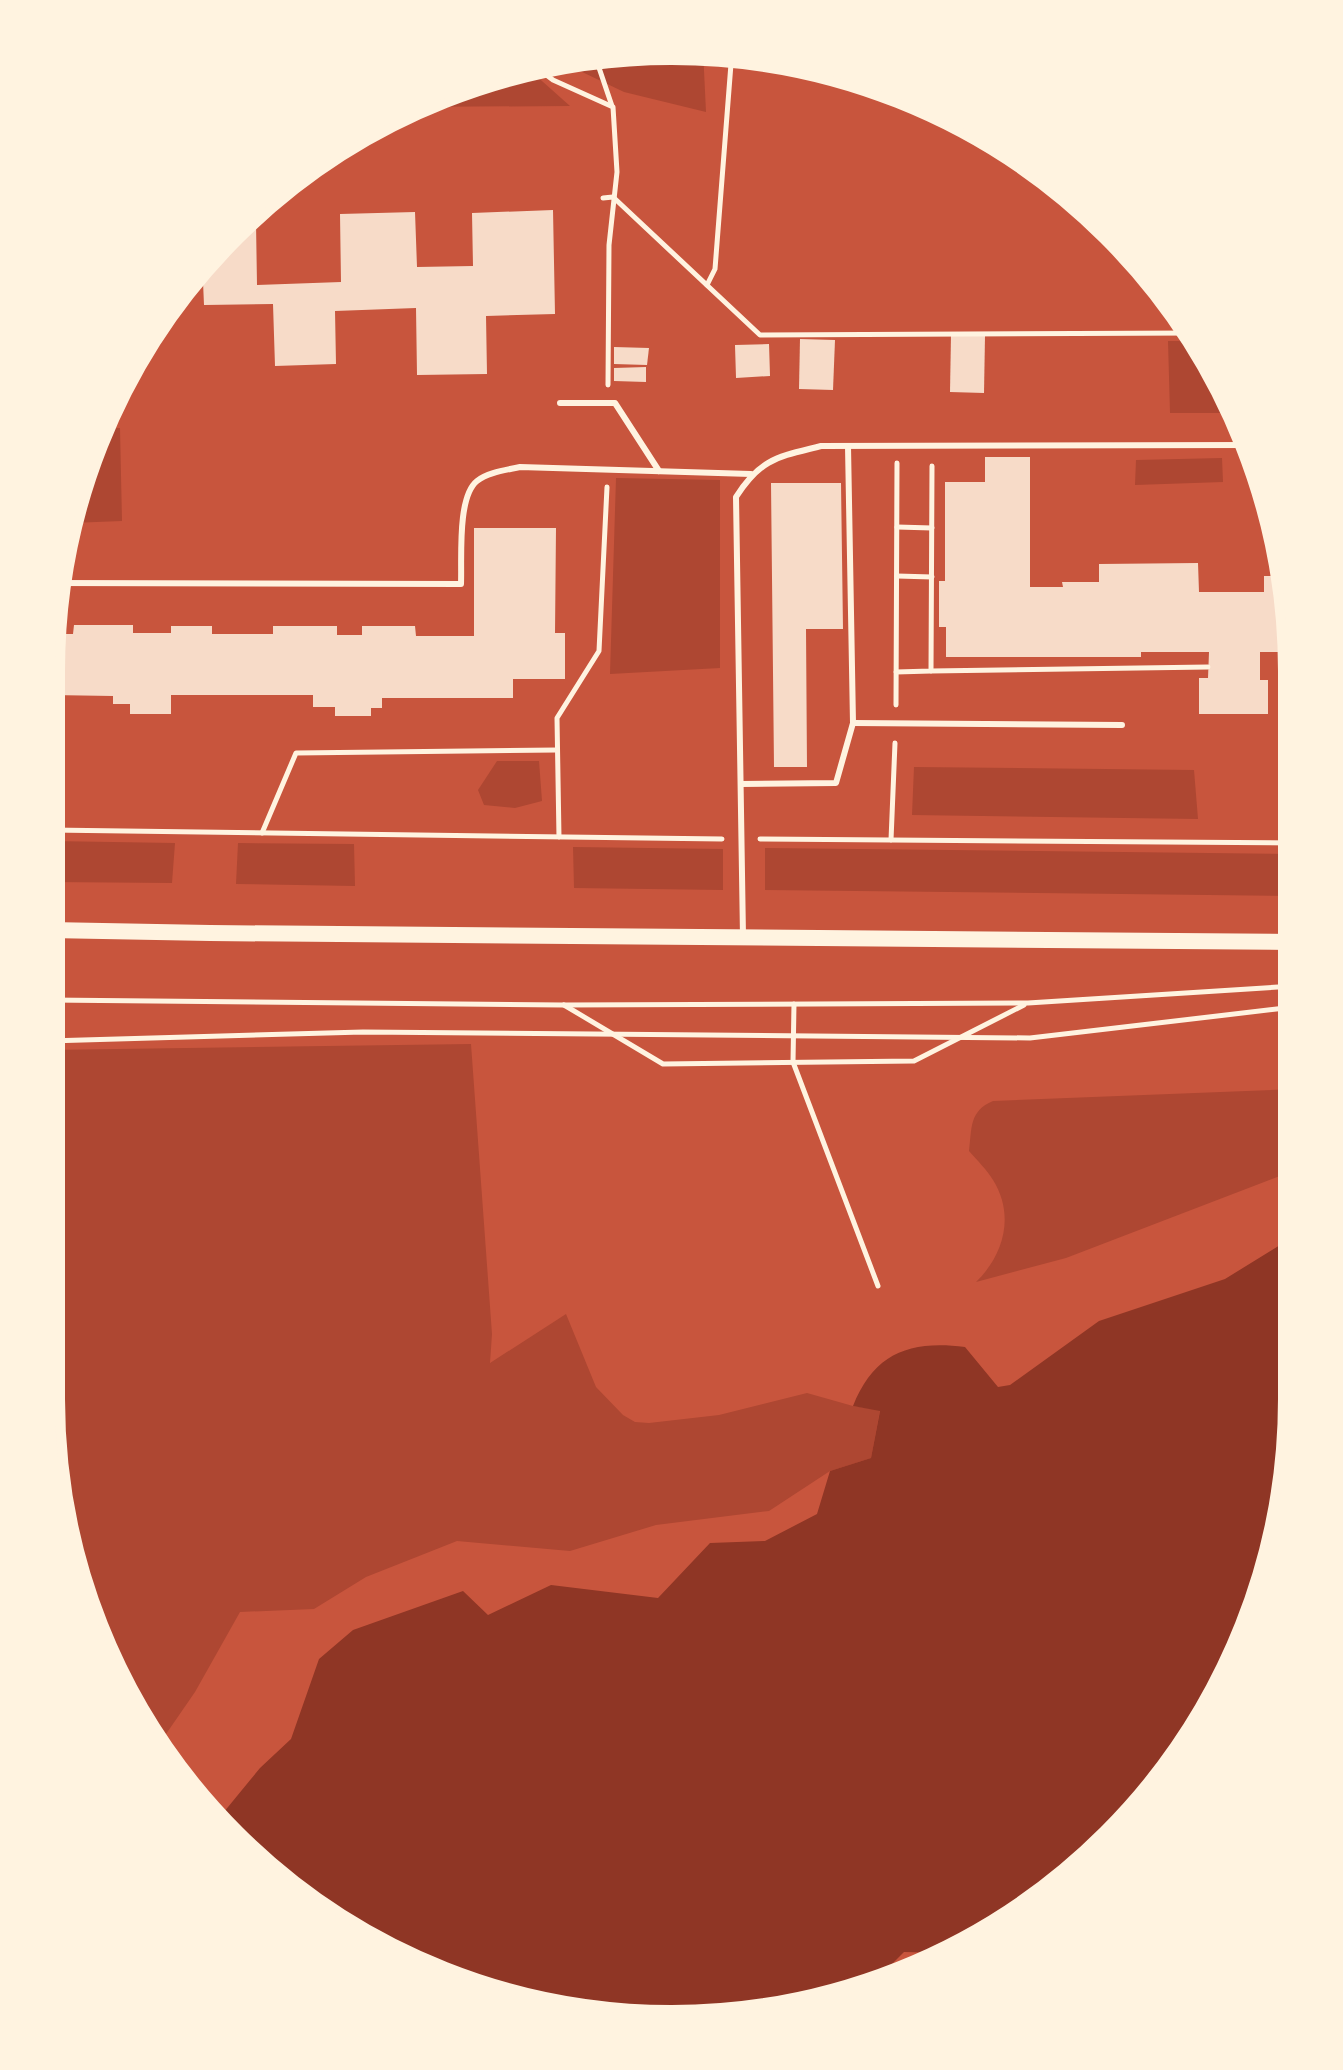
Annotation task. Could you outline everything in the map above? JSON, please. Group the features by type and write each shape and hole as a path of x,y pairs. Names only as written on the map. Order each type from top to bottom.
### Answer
{"main road":[{"path":"60,930 1283,942"}],"lane":[{"path":"560,403 615,403 659,471"},
{"path":"743,936 736,497 751,474 779,456 821,446 1239,445"},
{"path":"741,784 836,783 853,723 848,446"},
{"path":"67,583 461,584 464,500 477,481 520,467 751,474"},
{"path":"853,723 1122,725"}],"path":[{"path":"707,285 715,269 731,63"},
{"path":"598,64 613,107 617,172 609,245 608,403"},
{"path":"545,74 613,107"},
{"path":"603,198 613,197 760,335 1181,333"},
{"path":"931,671 932,445"},
{"path":"891,840 896,724 897,446"},
{"path":"559,837 557,718 599,651 608,470"},
{"path":"897,527 932,528"},
{"path":"897,576 932,577"},
{"path":"896,672 1208,667"},
{"path":"262,833 296,753 557,750"},
{"path":"60,830 1283,843"},
{"path":"60,1000 563,1005 1028,1003 1283,987"},
{"path":"563,1005 663,1064 914,1061 1028,1003"},
{"path":"794,1004 793,1062 878,1286"},
{"path":"60,1041 363,1032 1030,1038 1283,1008"}],"shaded area":[{"path":"632,61 704,61 706,112 624,92 574,68"},
{"path":"536,76 570,106 437,107 475,92"},
{"path":"1168,341 1186,341 1225,413 1170,413"},
{"path":"111,428 120,428 122,521 79,523 92,475"},
{"path":"1222,458 1223,482 1135,485 1136,460"},
{"path":"616,478 720,480 720,668 610,674"},
{"path":"497,761 539,761 542,801 515,808 484,805 478,790"},
{"path":"914,767 1194,770 1198,819 912,815"},
{"path":"60,841 175,843 172,883 60,882"},
{"path":"238,843 354,844 355,886 236,884"},
{"path":"573,847 723,849 723,890 574,888"},
{"path":"765,848 1283,854 1283,896 765,890"},
{"path":"471,1044 492,1334 490,1363 566,1314 596,1387 623,1415 635,1422 719,1415 807,1393 880,1410 871,1458 830,1471 769,1511 656,1525 570,1551 457,1541 366,1577 314,1609 240,1612 195,1692 163,1738 123,1669 92,1595 65,1478 60,1398 60,1050"},
{"path":"1283,1089 1283,1175 1066,1258 976,1282 994,1260 1005,1221 1000,1193 969,1151 973,1121 985,1105 993,1101"},
{"path":"1283,1243 1283,1398 1278,1478 1262,1557 1236,1633 1220,1669 1180,1738 1157,1771 1104,1831 1044,1884 942,1947 929,1953 904,1952 885,1971 868,1978 751,2005 711,2009 632,2009 552,1998 475,1978 401,1947 366,1928 299,1884 223,1813 260,1768 291,1739 319,1659 353,1630 463,1591 488,1615 551,1585 658,1598 710,1543 765,1541 817,1514 830,1471 871,1458 880,1411 853,1406 872,1373 896,1354 927,1346 965,1347 998,1387 1010,1385 1099,1321 1225,1279"}],"building":[{"path":"553,210 555,314 486,316 487,374 417,375 416,308 335,311 336,364 275,366 273,304 204,305 203,279 256,223 257,285 341,282 340,214 415,212 417,267 473,266 472,213"},
{"path":"951,335 985,336 984,393 950,392"},
{"path":"800,339 835,340 833,390 799,389"},
{"path":"769,344 770,376 736,378 735,345"},
{"path":"614,347 649,348 647,365 614,364"},
{"path":"646,367 646,382 614,381 614,368"},
{"path":"985,457 1030,457 1030,587 1063,587 1062,582 1099,582 1099,564 1198,563 1199,592 1264,592 1264,576 1275,576 1282,652 1260,652 1260,680 1268,680 1268,714 1199,714 1199,678 1208,678 1209,652 1141,652 1141,657 946,657 946,627 939,627 939,581 945,581 945,482 985,482"},
{"path":"771,483 841,483 843,629 806,629 807,767 774,767"},
{"path":"474,528 556,528 555,633 565,633 565,679 513,679 513,698 382,698 382,708 371,708 371,716 335,716 335,707 313,707 313,695 171,695 171,714 130,714 130,704 113,704 113,696 60,695 61,634 73,634 74,625 133,625 133,633 171,633 171,626 212,626 212,634 273,634 273,626 337,626 337,635 362,635 362,626 415,626 416,636 474,636"}]}
